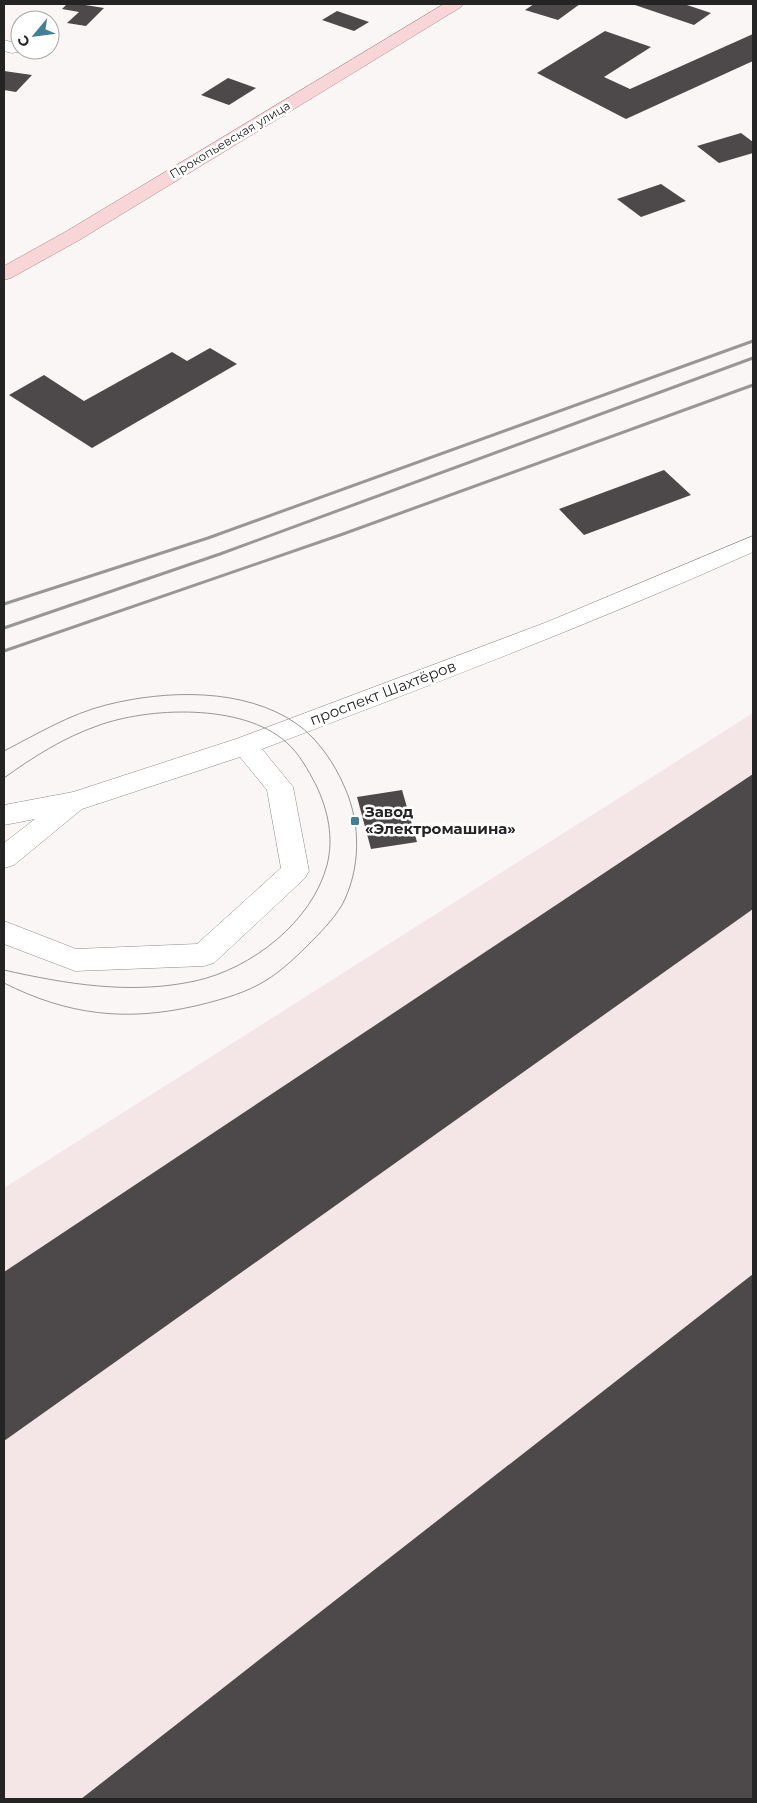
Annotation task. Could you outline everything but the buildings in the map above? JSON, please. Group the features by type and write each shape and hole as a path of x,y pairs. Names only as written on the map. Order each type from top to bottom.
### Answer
{"main road":[{"name":"Прокопьевская улица","path":"4,274 74,235 455,4"}],"street":[{"name":"проспект Шахтёров","path":"4,815 74,802 245,746 555,628 638,594 753,542"},
{"path":"4,932 75,960 204,956 295,872 280,787 245,746"},
{"path":"4,858 74,802"}],"shaded area":[{"path":"753,713 753,1799 4,1799 4,1188"}],"tram line":[{"path":"4,751 80,714 106,705 129,700 153,696 204,695 253,703 276,712 297,724 312,737 331,761 341,779 350,802 354,816 357,846 353,877 342,905 335,916 296,957 272,977 243,992 211,1002 170,1011 121,1014 74,1009 27,994 4,983"},
{"path":"4,778 37,755 60,742 97,726 142,715 168,712 220,715 245,720 267,729 286,742 295,751 316,785 327,814 330,834 327,865 319,886 308,905 293,924 257,954 237,966 216,975 171,985 123,987 51,980 4,970"}],"railway":[{"path":"4,604 208,538 753,341"},
{"path":"4,628 220,554 753,358"},
{"path":"4,651 343,534 753,385"}],"place":[{"name":"Завод «Электромашина»","path":"355,821"}]}
